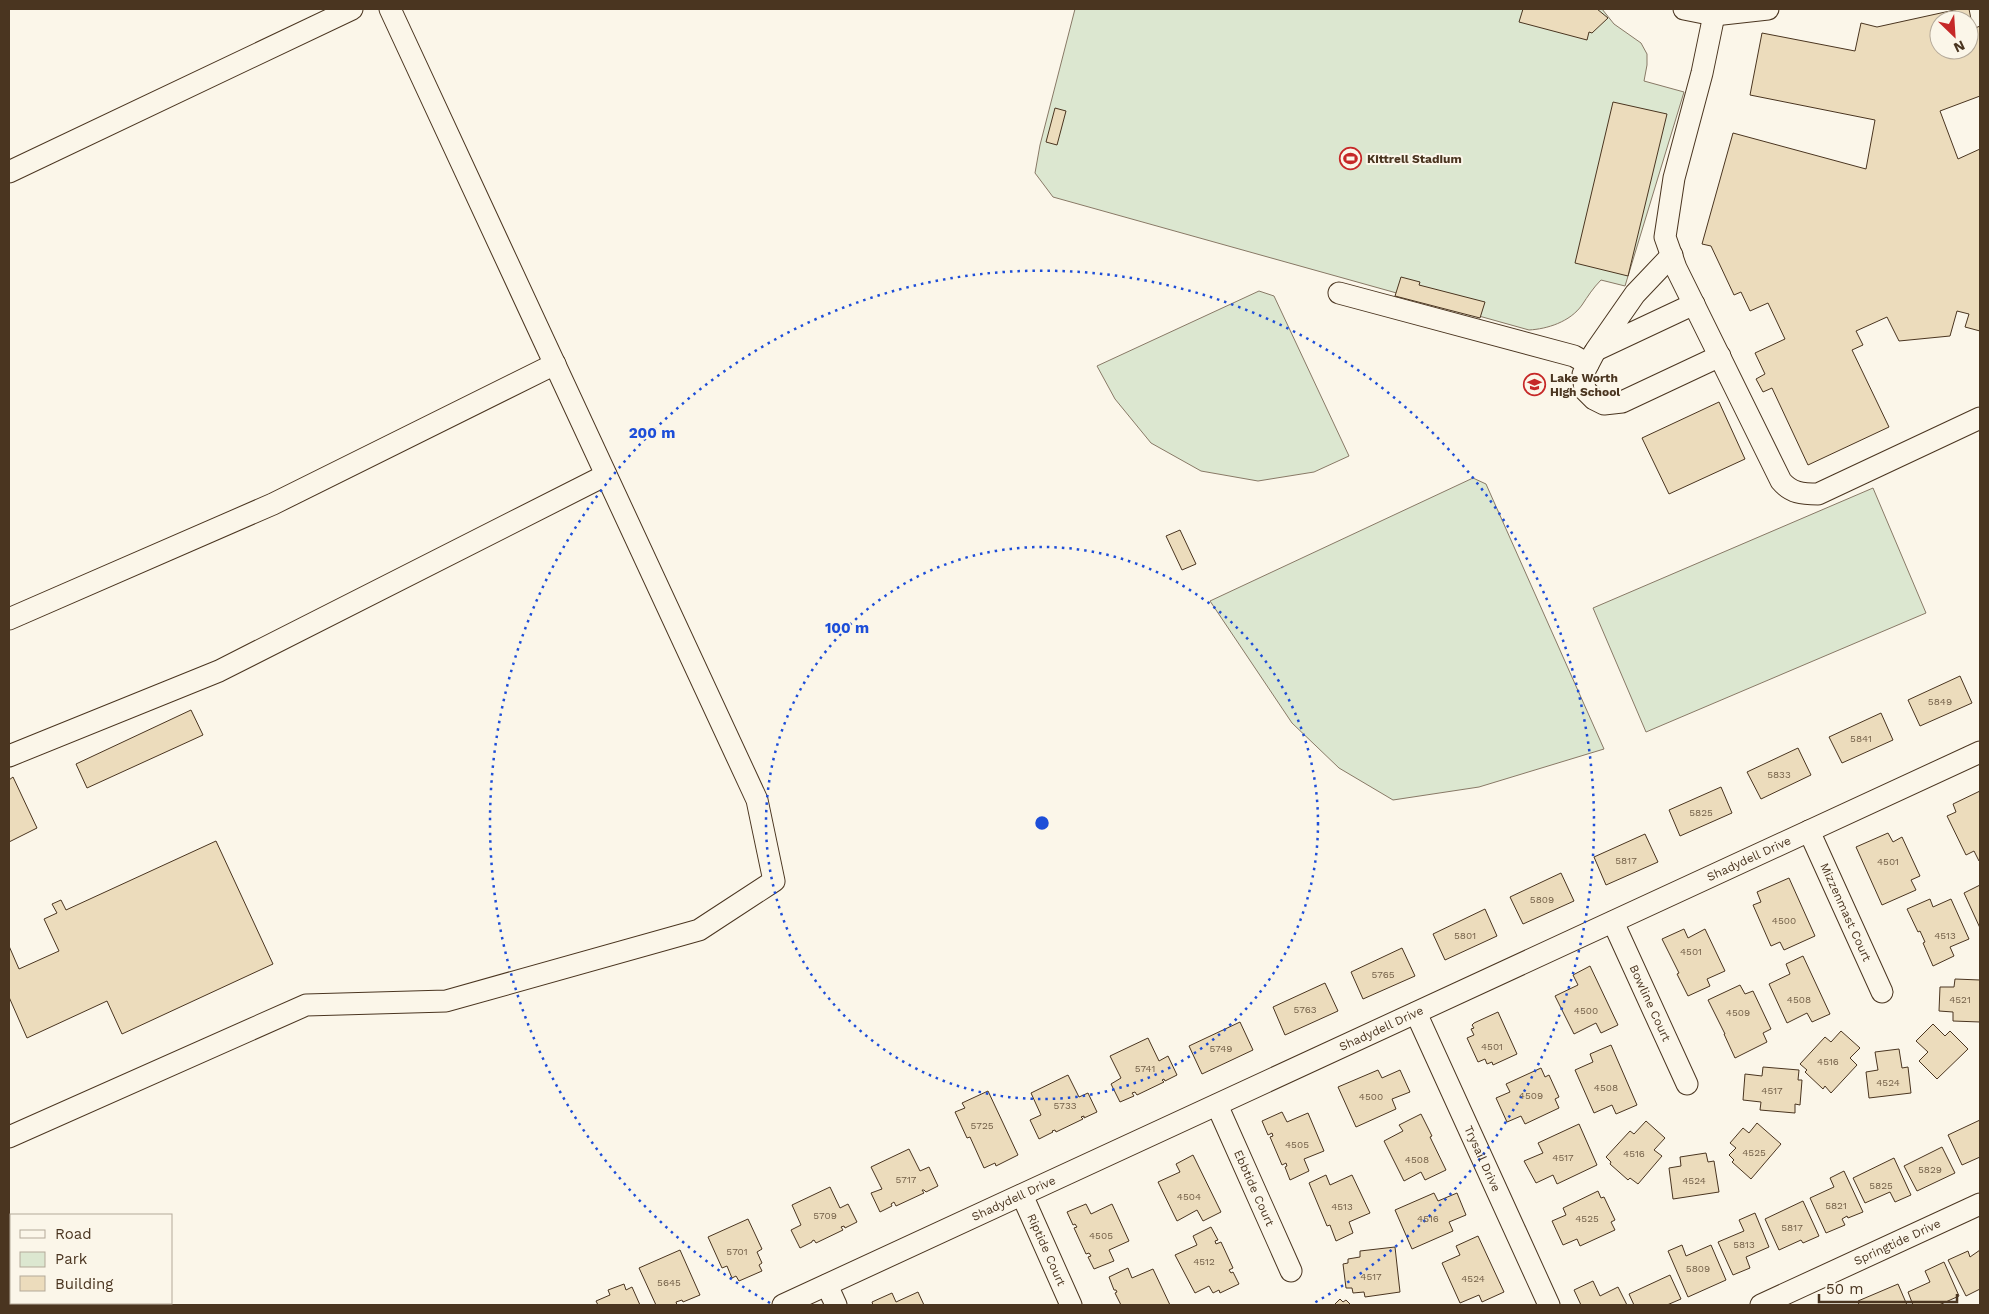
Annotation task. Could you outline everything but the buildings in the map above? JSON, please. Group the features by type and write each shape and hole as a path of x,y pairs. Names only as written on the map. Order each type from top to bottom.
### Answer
{"street":[{"path":"9,172 352,9"},
{"path":"9,1137 306,1005 446,1001 699,930 774,881 757,800 390,9"},
{"path":"1684,9 1714,15 1768,9"},
{"path":"1714,15 1702,73 1674,178 1665,237 1694,304 1781,481 1788,489 1803,494 1818,494 1980,418"},
{"path":"1672,254 1635,294 1592,357 1583,374 1585,390 1594,399 1604,404 1622,402 1720,356"},
{"path":"1339,293 1574,356 1592,357 1694,304"},
{"path":"9,620 273,504 554,364"},
{"path":"9,756 219,671 606,475"},
{"name":"Shadydell Drive","path":"783,1305 1980,752"},
{"name":"Mizzenmast Court","path":"1809,831 1882,992"},
{"name":"Bowline Court","path":"1614,922 1687,1084"},
{"name":"Trysail Drive","path":"1416,1013 1549,1305"},
{"name":"Ebbtide Court","path":"1217,1105 1291,1271"},
{"name":"Riptide Court","path":"1022,1195 1071,1305"},
{"name":"Springtide Drive","path":"1761,1305 1980,1204"},
{"path":"827,1285 836,1305"}],"green space":[{"name":"Kittrell Stadium","path":"1075,9 1602,9 1614,24 1641,43 1647,54 1644,81 1684,92 1625,286 1601,280 1571,316 1558,324 1529,330 1053,197 1035,173 1040,145"},
{"path":"1259,291 1274,296 1349,456 1314,472 1258,481 1201,471 1151,443 1115,399 1097,366"},
{"path":"1473,478 1486,484 1604,749 1479,787 1393,800 1339,768 1292,723 1210,601"},
{"path":"1873,488 1926,613 1646,732 1593,608"}],"place":[{"name":"Kittrell Stadium","path":"1351,159"},
{"name":"Lake Worth High School","path":"1534,385"}]}
